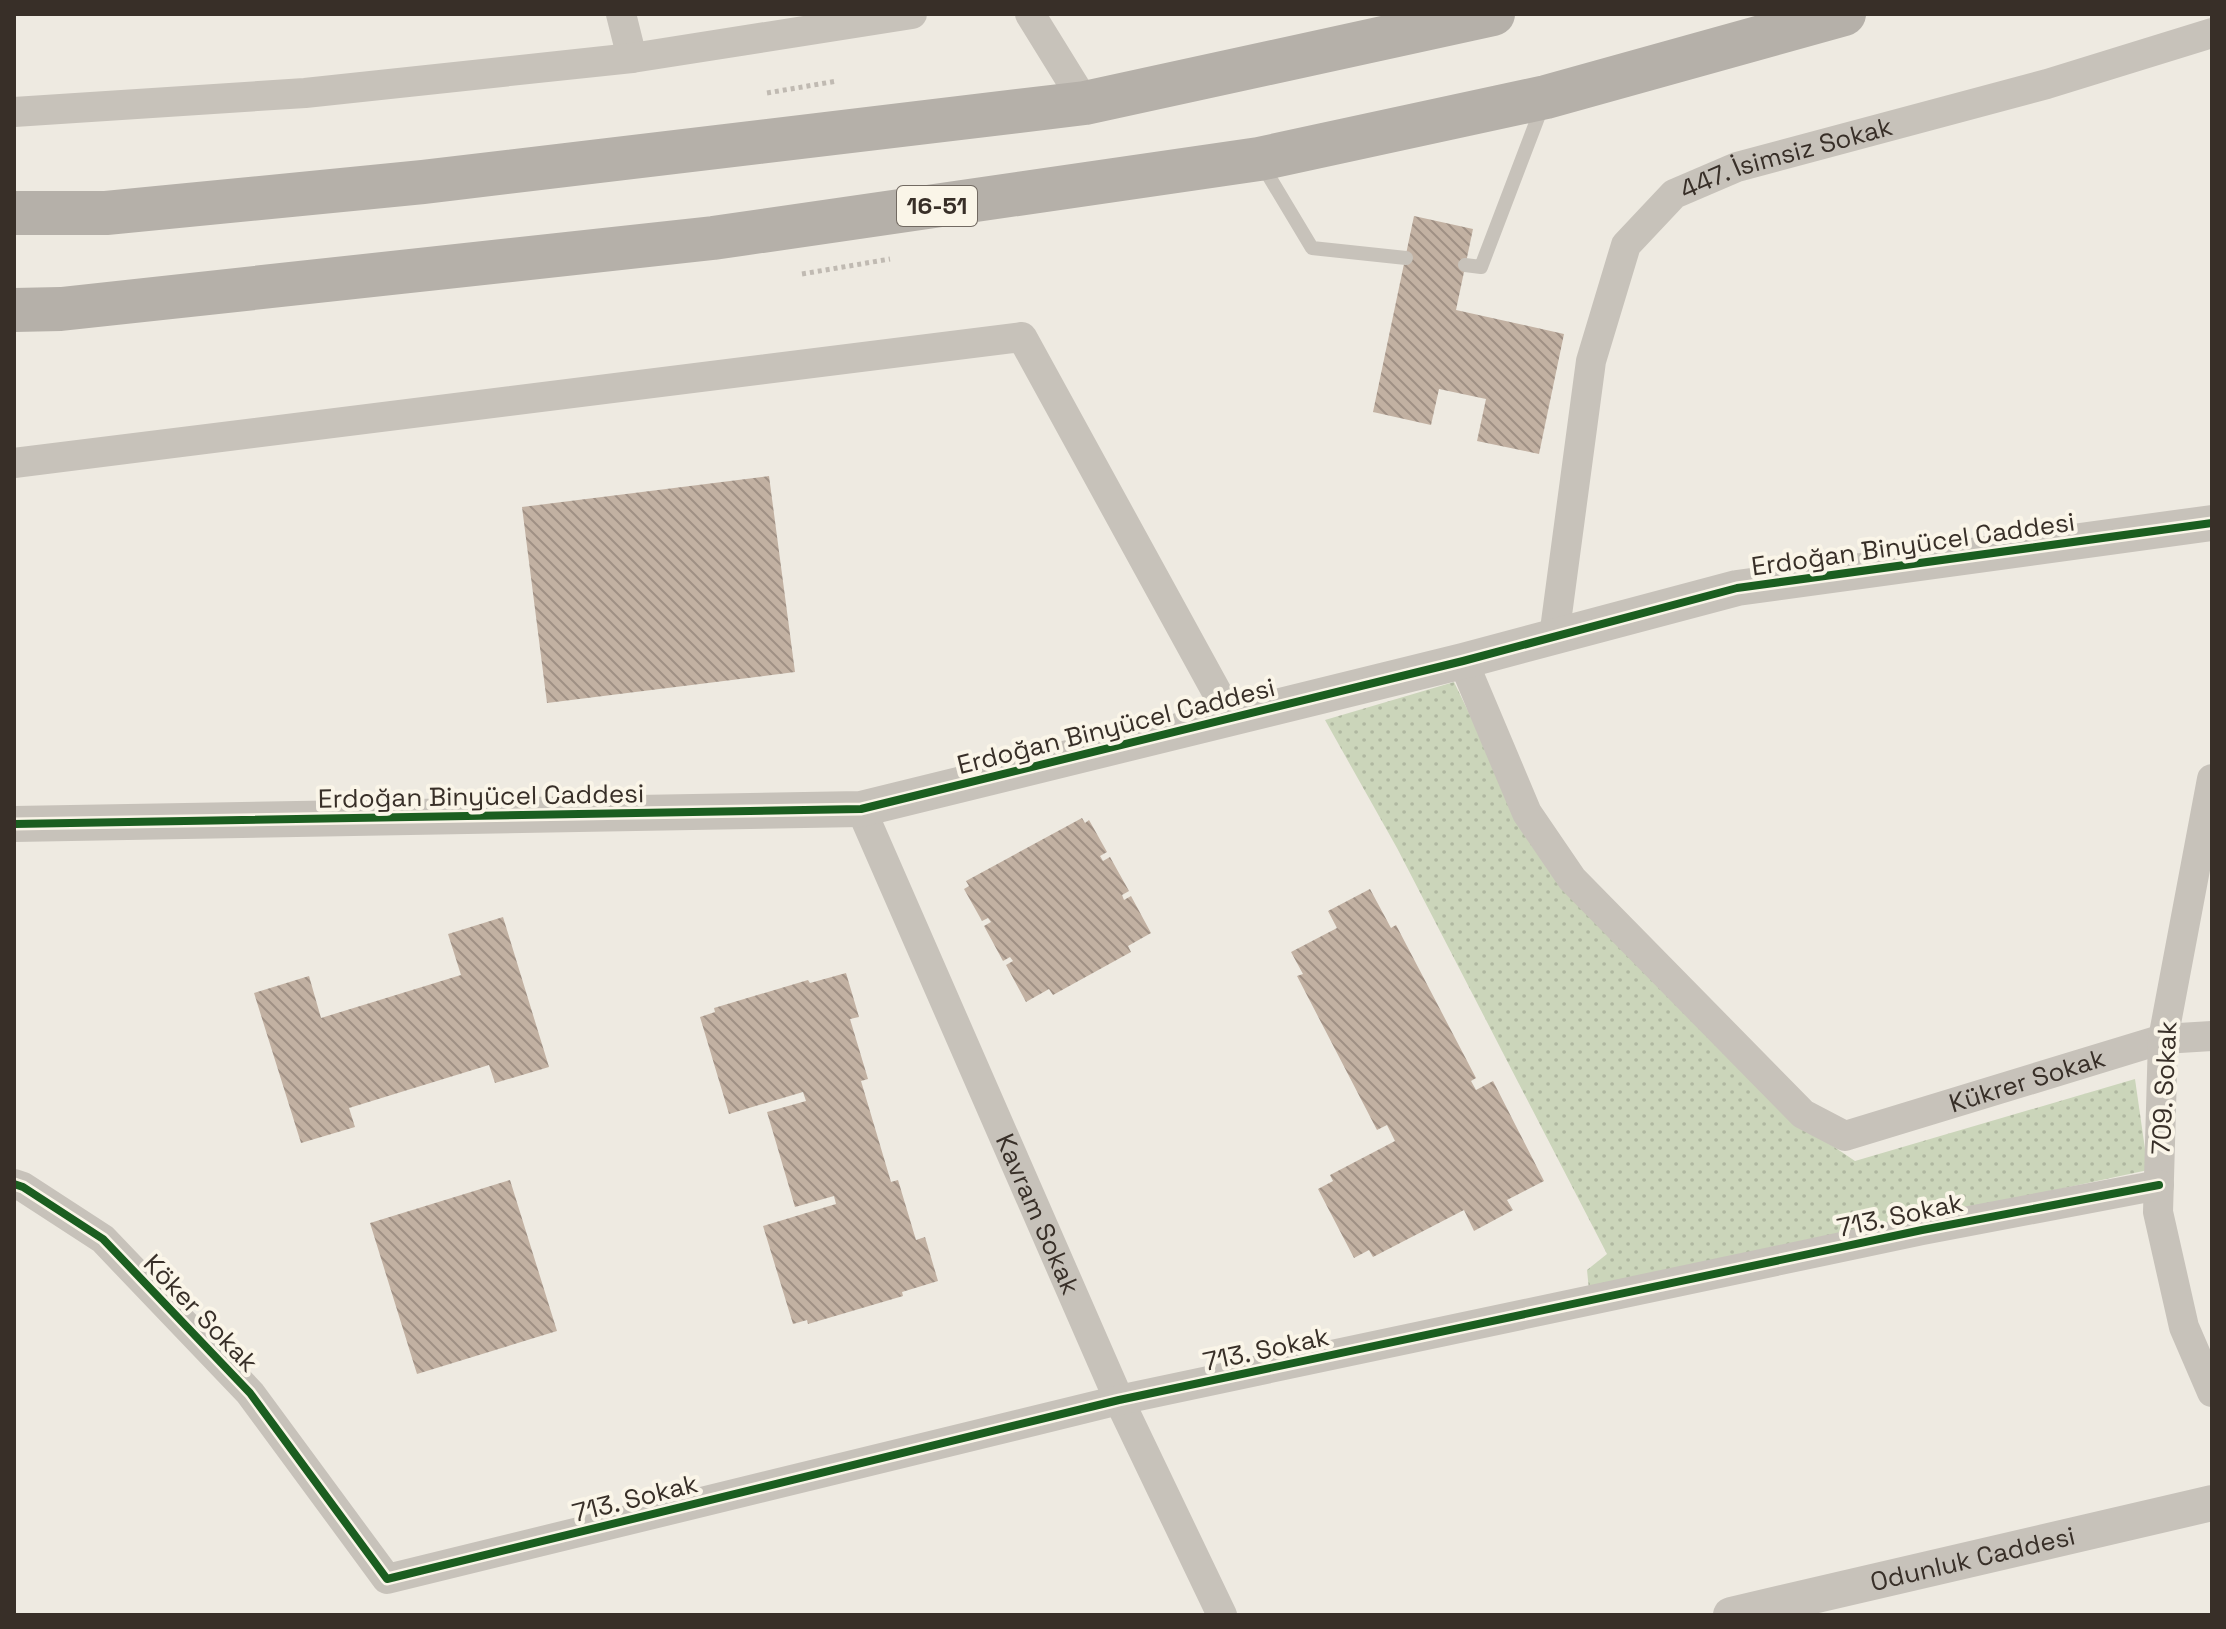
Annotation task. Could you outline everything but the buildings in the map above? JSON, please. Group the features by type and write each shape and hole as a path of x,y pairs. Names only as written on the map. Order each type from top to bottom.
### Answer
{"main road":[{"path":"14,213 106,213 423,182 1085,103 1493,14"},
{"name":"16-51","path":"14,310 61,309 713,238 1259,159 1546,97 1844,14"}],"street":[{"path":"621,14 632,58"},
{"path":"14,112 305,93 632,58 912,14"},
{"path":"1030,14 1085,103"},
{"name":"447. İsimsiz Sokak","path":"1554,637 1591,361 1626,245 1674,194 1737,167 2047,84 2212,33"},
{"path":"14,463 1022,337 1231,718"},
{"name":"Erdoğan Binyücel Caddesi","path":"14,824 861,809 1463,661 1737,588 2210,526"},
{"name":"Kükrer Sokak","path":"1463,661 1527,813 1572,879 1803,1114 1845,1136 2163,1039 2212,1036"},
{"name":"709. Sokak","path":"2212,779 2163,1039 2158,1212 2184,1327 2212,1392"},
{"name":"Kavram Sokak","path":"861,809 1119,1400 1222,1615"},
{"name":"Köker Sokak","path":"14,1184 103,1239 250,1393 387,1579"},
{"name":"713. Sokak","path":"387,1579 1119,1400 1922,1230 2159,1185"},
{"name":"Odunluk Caddesi","path":"1731,1615 2210,1507"}],"lane":[{"path":"1465,265 1481,267 1546,97"},
{"path":"1259,159 1312,248 1406,258"}],"path":[{"path":"767,93 837,81"},
{"path":"802,274 890,259"}],"green space":[{"path":"1454,682 1530,839 1806,1128 1855,1161 2135,1079 2148,1170 1589,1290 1587,1270 1607,1254 1397,848 1325,720"}],"cycle path":[{"path":"14,824 861,809 1463,661 1737,588 2212,523"},
{"path":"14,1184 103,1239 250,1393 387,1579 1119,1400 1922,1230 2159,1185"}]}
